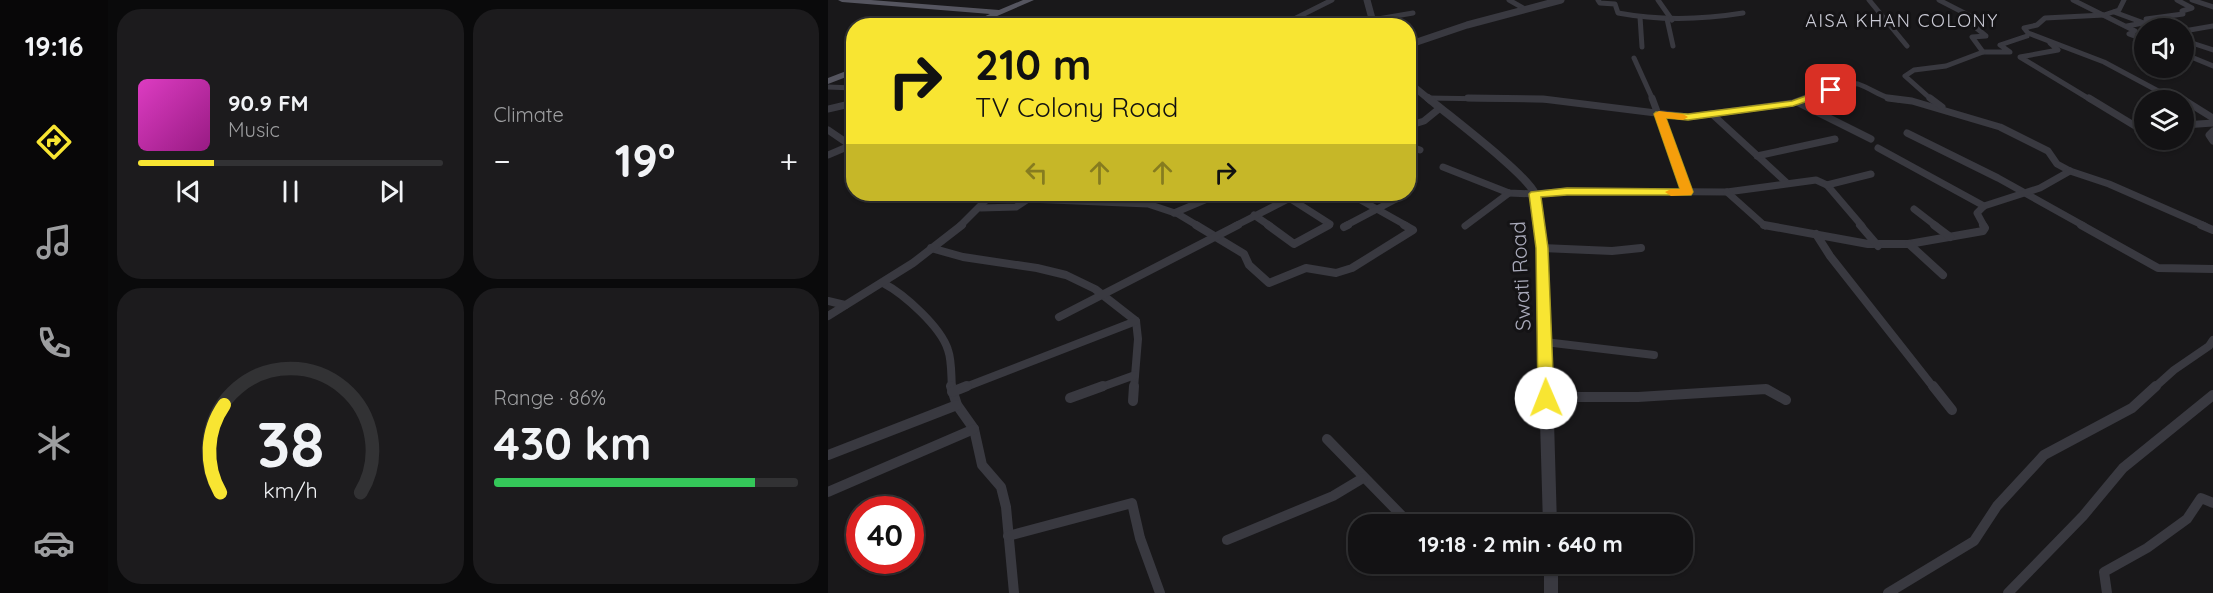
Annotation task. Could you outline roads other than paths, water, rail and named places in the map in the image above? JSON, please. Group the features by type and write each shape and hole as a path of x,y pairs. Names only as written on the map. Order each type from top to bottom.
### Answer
{"main road":[{"path":"842,0 994,12"},
{"path":"982,18 1022,0"},
{"path":"978,18 1030,0"},
{"path":"828,79 846,72"}],"street":[{"path":"1296,18 1332,0"},
{"path":"1367,0 1372,18"},
{"path":"1509,0 1525,9"},
{"path":"1416,43 1561,0"},
{"path":"1598,0 1600,3 1615,4 1618,13 1640,17 1702,20 1743,13"},
{"path":"1658,0 1670,19 1673,46"},
{"path":"1869,0 1907,46"},
{"path":"1939,0 1978,20 1968,21 1986,36 1972,37 1983,52"},
{"path":"2073,0 2134,30"},
{"path":"2124,0 2119,10 2106,14 2045,18 2037,25 2024,28 2027,34 2052,44 2058,50 2020,57 2134,125"},
{"path":"2155,18 2173,16 2192,8 2177,0"},
{"path":"2192,0 2213,7"},
{"path":"2205,4 2199,6 2213,13"},
{"path":"2113,12 2134,19"},
{"path":"1393,18 1413,13"},
{"path":"1640,17 1638,23 1642,47"},
{"path":"2127,26 2134,25"},
{"path":"2194,30 2213,26"},
{"path":"1945,110 1915,87 1905,76 1909,71 1947,66 1983,52 2010,52 2000,45 2027,34 2104,62 2158,90"},
{"path":"2194,44 2213,50"},
{"path":"1634,58 1659,114 1687,192"},
{"path":"2194,58 2213,66"},
{"path":"1427,98 1543,99 1688,117 1797,102 1853,83 1889,99 1912,101 2000,127 2048,151 2057,164 2070,171 2109,184 2213,230"},
{"path":"828,87 846,88"},
{"name":"Swati Road","path":"1416,89 1494,152 1535,194 1542,248 1550,514"},
{"path":"1797,102 1871,139"},
{"path":"828,109 846,105"},
{"path":"2194,107 2213,121"},
{"path":"1416,124 1424,121 1440,108"},
{"path":"1712,114 1787,183"},
{"path":"2194,124 2213,121"},
{"path":"828,130 846,141"},
{"path":"2213,131 2209,135 2213,141"},
{"path":"1907,134 1959,157 2158,268 2213,269"},
{"path":"1757,156 1835,140"},
{"path":"828,155 846,148"},
{"path":"1878,148 1984,206"},
{"path":"1416,149 1420,150"},
{"path":"1443,167 1509,193 1535,194 1567,191 1727,192 1816,180 1827,185 1878,246"},
{"path":"1727,192 1766,227 1878,246 1909,244 1983,231 1985,228 1977,213 1984,206 2061,179 2070,171"},
{"path":"1827,185 1871,174"},
{"path":"1465,226 1509,193"},
{"path":"828,316 883,283 932,248 986,201"},
{"path":"981,208 1016,207 1025,201"},
{"path":"1101,201 1148,204 1174,213 1216,235 1244,254 1249,265 1266,282 1306,268 1336,273 1352,268 1413,230 1363,201"},
{"path":"1174,213 1202,201"},
{"path":"1059,317 1278,201"},
{"path":"1254,215 1294,244 1330,224 1294,201"},
{"path":"1344,227 1393,201"},
{"path":"1914,209 1950,237"},
{"path":"1816,234 1830,256 1952,410"},
{"path":"1909,244 1943,275"},
{"path":"932,248 963,257 1025,265 1057,273 1079,280 1104,295 1136,321 1138,339 1133,401"},
{"path":"1542,248 1612,251 1641,248"},
{"path":"883,283 900,292 926,317 948,349 952,392 957,405 974,429 982,465 1001,487 1014,593"},
{"path":"828,301 845,305"},
{"path":"952,392 1136,321"},
{"path":"1888,593 1974,541 1997,506 2044,454 2132,408 2174,370 2209,346 2213,340"},
{"path":"1545,342 1654,356"},
{"path":"1070,398 1135,375"},
{"path":"1546,398 1638,397 1766,389 1786,400"},
{"path":"2008,593 2083,516 2123,468 2213,395"},
{"path":"828,455 957,405"},
{"path":"828,492 974,429"},
{"path":"1327,439 1400,514"},
{"path":"1227,540 1333,496 1363,478"},
{"path":"2107,593 2104,572 2146,548 2187,519 2201,498 2213,503"},
{"path":"1008,536 1132,503 1140,538 1160,593"},
{"path":"1551,574 1551,593"}],"district":[{"name":"AISA KHAN COLONY","path":"1902,20"}]}
